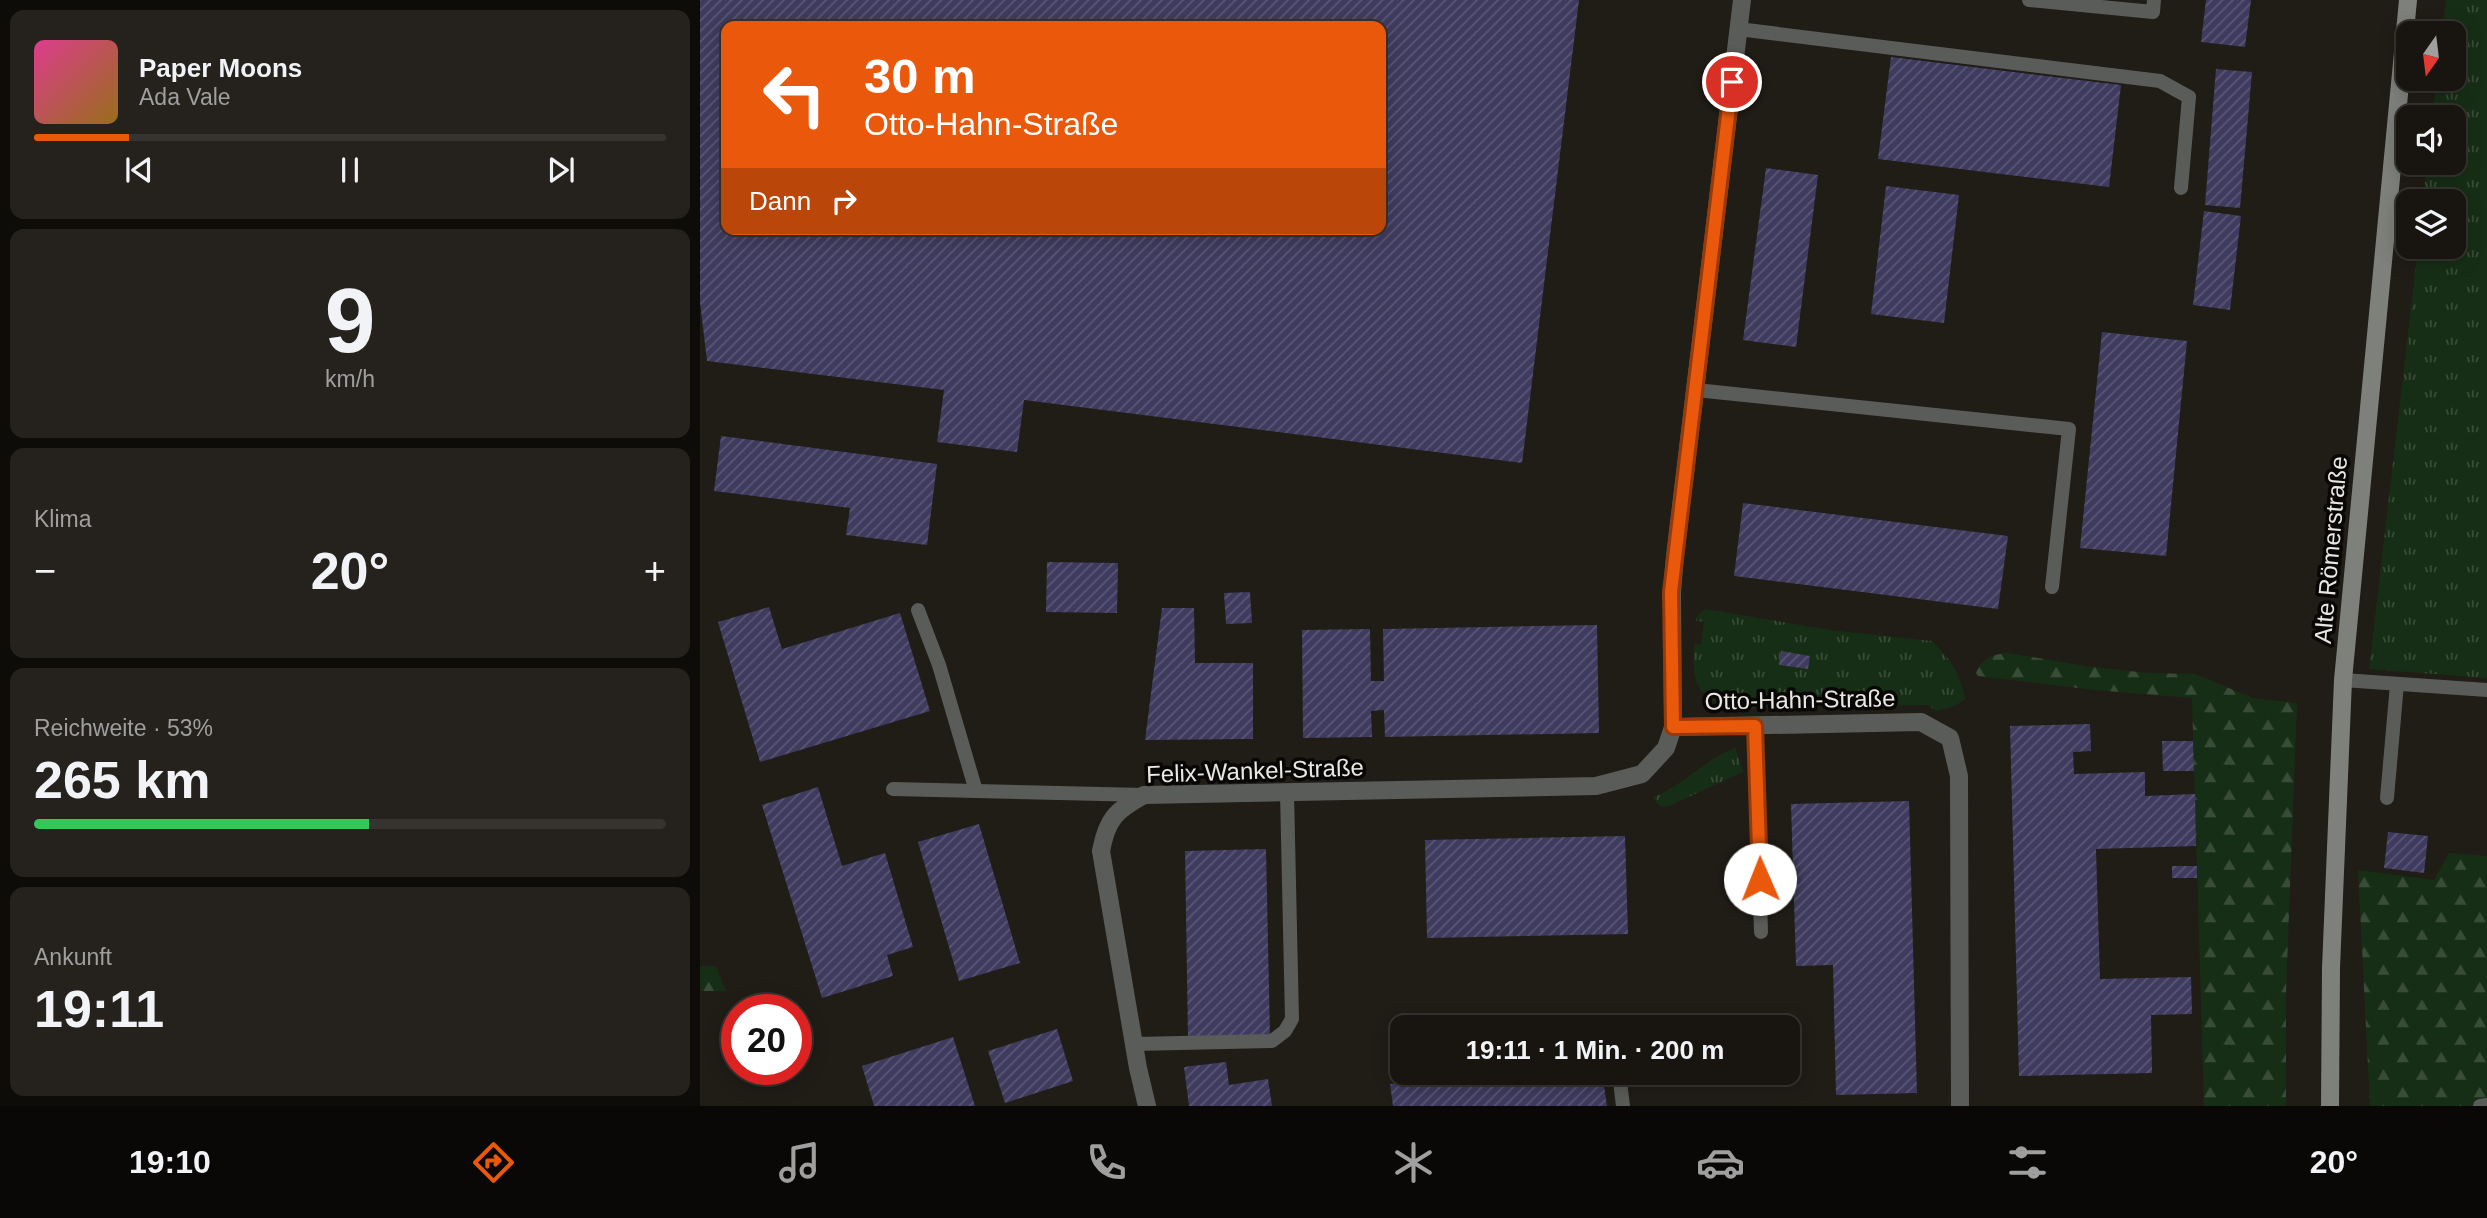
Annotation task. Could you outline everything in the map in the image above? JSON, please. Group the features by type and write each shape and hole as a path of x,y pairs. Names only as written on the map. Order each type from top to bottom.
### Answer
{"main road":[{"name":"Alte Römerstraße","path":"2330,1106 2330,968 2343,680 2408,0"}],"street":[{"name":"Otto-Hahn-Straße","path":"1742,0 1671,592 1673,727 1921,722 1950,738 1959,776 1960,1106"},
{"name":"Felix-Wankel-Straße","path":"1147,1106 1101,851 1105,830 1120,807 1144,795 1596,786 1642,774 1665,748 1673,727"}],"lane":[{"path":"2029,0 2153,12 2154,0"},
{"path":"1738,29 2160,81 2189,97 2181,188"},
{"path":"1696,390 2070,429 2052,587"},
{"path":"918,610 939,665 976,791"},
{"path":"2343,680 2487,690"},
{"path":"2387,798 2397,684"},
{"path":"1755,726 1760,932"},
{"path":"893,789 1144,795"},
{"path":"1134,1044 1272,1041 1285,1031 1292,1019 1287,792"},
{"path":"1620,1085 1623,1106"},
{"path":"2480,1106 2487,1105"}],"green space":[{"path":"2446,0 2487,0 2487,678 2369,669 2417,259 2466,259 2466,189 2424,189 2426,175 2466,175 2466,105 2434,105 2435,91 2466,91 2466,21 2443,21"},
{"path":"1705,609 1830,630 1932,641 1954,667 1965,699 1955,706 1936,711 1928,705 1727,708 1716,703 1701,690 1695,674 1695,643 1701,645 1704,622 1696,621 1697,616"},
{"path":"2008,653 2085,666 2148,673 2195,674 2253,698 2297,703 2286,992 2286,1106 2204,1106 2192,698 1978,676 1978,668 1985,660"},
{"path":"1735,748 1743,772 1669,806 1656,802 1654,797"},
{"path":"2449,853 2487,856 2487,1106 2370,1106 2358,870 2434,880"},
{"path":"700,966 716,966 726,991 700,991"}],"building":[{"path":"700,0 1579,0 1522,463 1024,400 1017,452 937,442 944,390 707,361 700,302"},
{"path":"2206,0 2251,0 2245,47 2201,42"},
{"path":"1891,57 2121,85 2109,187 1878,159"},
{"path":"2216,69 2252,72 2240,208 2205,205"},
{"path":"1766,168 1818,175 1796,347 1743,340"},
{"path":"1886,186 1959,195 1944,323 1871,314"},
{"path":"2204,211 2241,216 2230,310 2193,305"},
{"path":"2102,332 2187,341 2166,556 2080,548"},
{"path":"721,436 937,464 927,545 846,535 850,508 714,491"},
{"path":"1743,503 2008,536 1998,609 1734,576"},
{"path":"1047,562 1118,563 1117,613 1046,612"},
{"path":"1250,592 1252,623 1226,624 1224,593"},
{"path":"769,607 782,649 900,613 930,711 760,762 718,622"},
{"path":"1162,608 1194,608 1195,663 1253,663 1253,739 1145,740"},
{"path":"1597,625 1599,733 1385,737 1384,710 1371,711 1372,737 1303,738 1302,630 1370,629 1371,681 1384,681 1383,629"},
{"path":"1781,651 1810,656 1808,669 1779,665"},
{"path":"2090,724 2091,751 2073,752 2074,774 2145,772 2145,796 2195,794 2196,846 2096,849 2100,979 2191,977 2192,1014 2151,1015 2152,1073 2019,1076 2010,726"},
{"path":"2162,741 2193,741 2194,771 2163,771"},
{"path":"818,787 842,866 885,853 913,947 887,955 893,976 822,998 762,805"},
{"path":"1909,801 1917,1093 1836,1095 1833,965 1796,966 1791,804"},
{"path":"979,824 1020,963 959,981 918,842"},
{"path":"2388,832 2428,836 2424,873 2384,868"},
{"path":"1625,836 1628,934 1427,938 1425,840"},
{"path":"1266,849 1270,1037 1188,1039 1185,851"},
{"path":"2172,866 2197,866 2197,878 2172,878"},
{"path":"1057,1029 1073,1081 1005,1103 988,1051"},
{"path":"953,1037 975,1106 874,1106 862,1066"},
{"path":"1226,1062 1229,1085 1268,1079 1272,1106 1189,1106 1184,1067"},
{"path":"1390,1085 1604,1085 1607,1106 1393,1106"}],"route":[{"path":"1732,82 1671,592 1673,727 1755,726 1760,879"}]}
